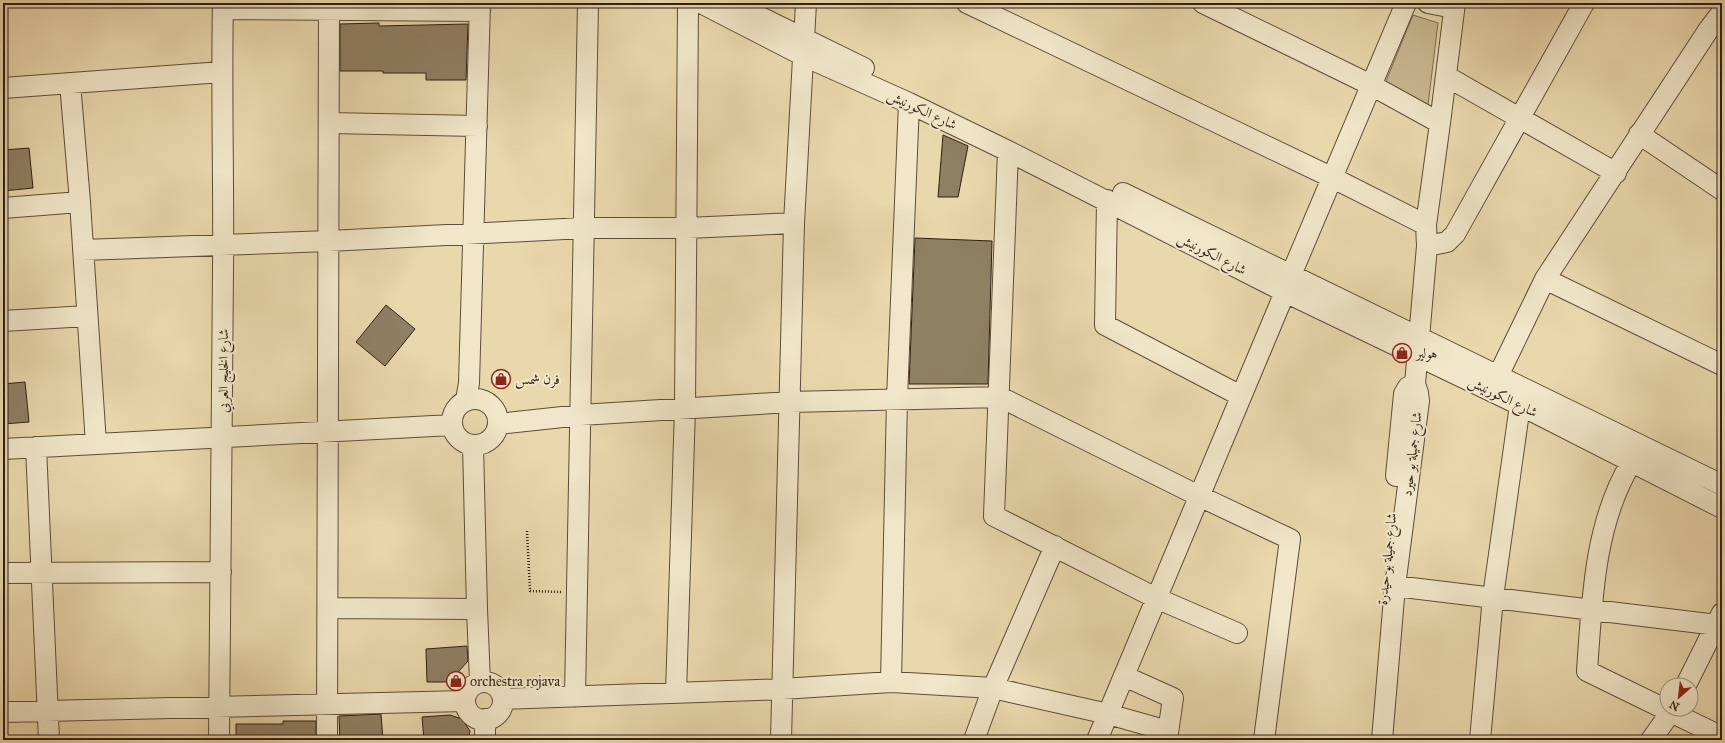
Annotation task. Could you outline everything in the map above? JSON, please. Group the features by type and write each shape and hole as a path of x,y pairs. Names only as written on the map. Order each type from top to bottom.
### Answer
{"street":[{"path":"575,697 588,3"},
{"path":"676,693 685,408 688,3"},
{"name":"شارع الكورنيش","path":"701,3 804,48 1418,347 1520,405 1722,508"},
{"name":"شارع الكورنيش","path":"732,3 804,48 909,103 1106,200 1288,283"},
{"path":"781,740 794,223 806,3"},
{"path":"967,3 1332,178 1426,225"},
{"path":"1203,3 1372,85 1440,123"},
{"path":"1097,740 1406,3"},
{"path":"1414,384 1427,246 1426,225 1454,6 1428,3"},
{"path":"1427,246 1447,242 1454,234 1584,3"},
{"path":"223,6 480,7 469,383 466,400"},
{"name":"شارع الخليج العربي","path":"219,740 224,245 222,72 223,6"},
{"path":"327,740 330,122 329,7"},
{"path":"1498,376 1545,279 1616,173 1639,134 1715,34 1722,12"},
{"path":"3,88 222,72"},
{"path":"1446,76 1616,173"},
{"path":"70,83 80,202 96,444"},
{"path":"891,682 897,399 909,103"},
{"path":"330,122 477,126"},
{"path":"1639,134 1722,190"},
{"path":"1008,151 1000,397 994,516 1156,598 1237,633"},
{"path":"1106,200 1105,325 1241,396"},
{"path":"3,208 80,202"},
{"path":"83,250 224,245 473,232 584,228 687,228 794,223"},
{"path":"1545,279 1722,365"},
{"path":"3,321 87,316"},
{"name":"شارع الكورنيش","path":"1418,347 1498,376 1722,484"},
{"name":"شارع جميلة بو حيرد","path":"1382,740 1395,586 1419,401 1418,393 1414,384"},
{"name":"شارع جميلة بو حيدرة","path":"1369,740 1404,394 1408,387 1414,384"},
{"path":"498,424 581,415 790,402 1000,397 1199,496 1290,539 1264,740"},
{"path":"474,398 482,399 495,409 498,416 498,424 493,437 487,442 473,445 460,441 455,435 452,425 452,415 455,409 466,400 474,398"},
{"path":"1480,740 1493,597 1520,405"},
{"path":"3,448 328,430 452,425"},
{"path":"473,445 480,682"},
{"path":"36,447 49,740"},
{"path":"1632,463 1620,480 1602,536 1592,609 1587,671 1659,704"},
{"path":"974,740 993,688 1055,546"},
{"path":"3,573 221,572"},
{"path":"1395,586 1720,622 1690,677"},
{"path":"328,608 477,609"},
{"path":"503,700 782,689 891,682 993,688 1108,714 1168,736 1173,698 1124,676"},
{"path":"480,682 486,682 497,687 501,691 503,700 501,709 498,713 494,717 485,719 476,718 471,714 465,701 470,688 480,682"},
{"path":"3,712 465,701"},
{"path":"1651,740 1668,717"},
{"path":"1686,717 1722,737"},
{"path":"485,719 485,740"}],"path":[{"path":"527,531 530,591 577,592"}],"shaded area":[{"path":"1413,15 1438,23 1428,105 1384,86"}],"building":[{"path":"379,23 379,26 468,24 466,80 426,80 426,73 340,71 340,24"},
{"path":"943,135 968,146 958,197 938,197"},
{"path":"29,148 33,188 3,191 3,150"},
{"path":"915,238 992,241 988,384 909,384"},
{"path":"386,305 415,329 385,366 356,342"},
{"path":"25,382 29,422 3,424 3,384"},
{"path":"467,646 468,661 449,682 427,682 426,649"},
{"path":"381,714 383,740 340,740 339,716"},
{"path":"450,715 462,719 470,731 468,740 424,740 422,717"},
{"path":"283,721 316,721 316,740 236,740 236,724 283,724"}],"place":[{"name":"هولير","path":"1402,353"},
{"name":"فرن شمس","path":"501,379"},
{"name":"orchestra rojava","path":"456,681"}]}
